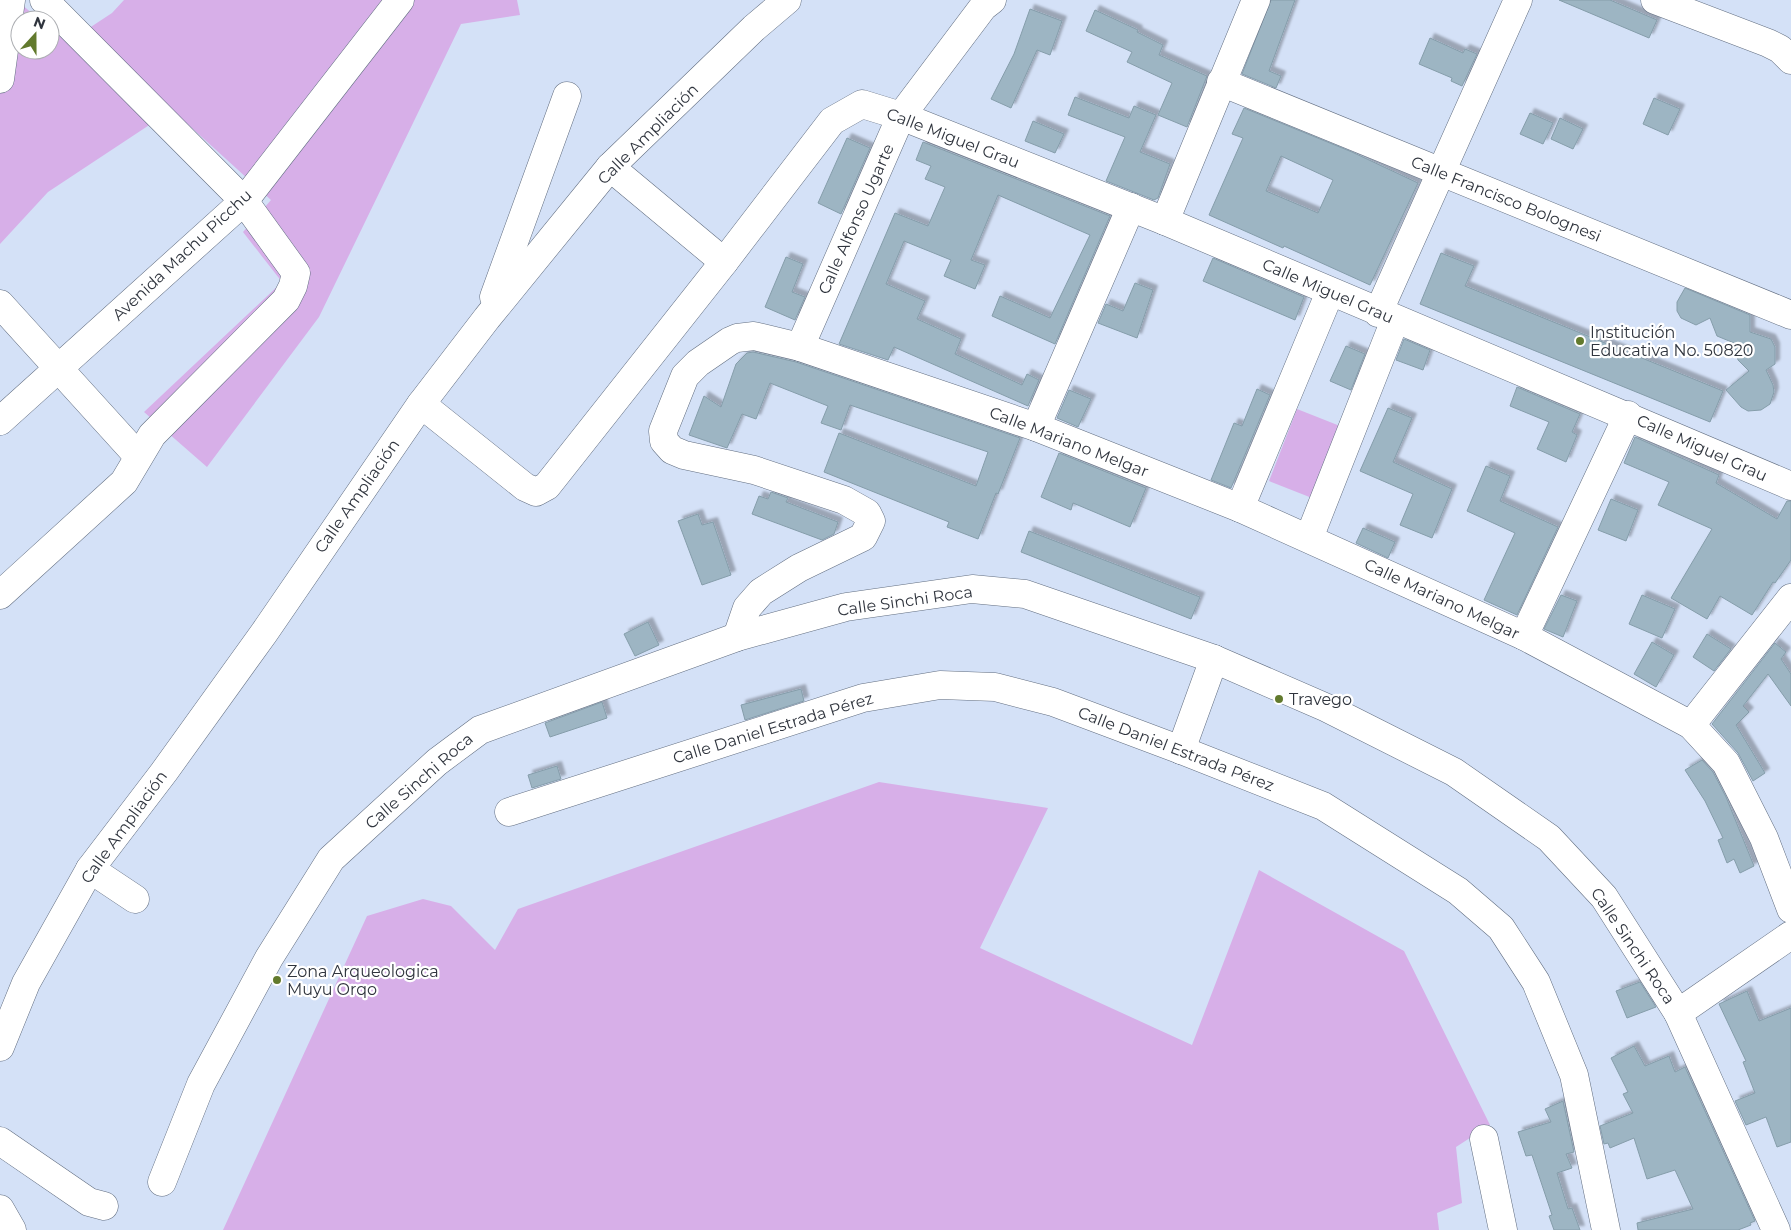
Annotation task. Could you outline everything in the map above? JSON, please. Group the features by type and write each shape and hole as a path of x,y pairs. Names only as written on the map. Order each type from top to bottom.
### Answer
{"street":[{"path":"0,79 10,0"},
{"path":"0,595 124,482 152,435 286,300 294,286 296,273 244,201 44,0"},
{"name":"Avenida Machu Picchu","path":"0,421 244,201 400,0"},
{"name":"Calle Ampliación","path":"0,1047 26,983 90,869 164,772 264,633 421,404 487,318 610,167 754,28 787,0"},
{"name":"Calle Alfonso Ugarte","path":"800,348 901,116 983,7 992,0"},
{"path":"1165,221 1256,0"},
{"path":"1309,538 1386,316 1440,173 1518,0"},
{"path":"1655,0 1708,10 1780,49 1791,60"},
{"name":"Calle Francisco Bolognesi","path":"1221,82 1791,315"},
{"path":"487,318 567,96"},
{"name":"Calle Miguel Grau","path":"724,262 832,121 862,104 901,116 1131,207 1386,316 1628,415 1791,486"},
{"path":"421,404 525,488 536,492 546,486 724,262 610,167"},
{"path":"1036,428 1131,207"},
{"path":"1240,508 1330,292"},
{"path":"0,304 138,456"},
{"name":"Calle Mariano Melgar","path":"738,637 747,608 761,592 799,568 863,537 871,521 867,512 844,500 754,470 684,455 672,450 664,441 663,431 685,376 698,363 730,341 754,336 800,348 1036,428 1240,508 1524,636 1691,725 1726,763 1764,838 1791,909"},
{"path":"1524,636 1628,415"},
{"name":"Calle Sinchi Roca","path":"162,1182 201,1084 269,958 331,859 437,762 480,730 738,637 846,607 972,589 1025,594 1214,659 1327,708 1454,772 1549,838 1604,897 1678,1013 1778,1227"},
{"path":"1691,725 1791,598"},
{"path":"1182,750 1214,659"},
{"name":"Calle Daniel Estrada Pérez","path":"509,812 863,698 940,685 995,687 1053,702 1182,750 1323,806 1458,891 1501,928 1536,982 1574,1076 1606,1230"},
{"path":"90,869 135,899"},
{"path":"1678,1013 1791,935"},
{"path":"1484,1138 1504,1230"},
{"path":"0,1141 90,1202 104,1206"},
{"path":"0,1209 12,1230"}],"shaded area":[{"path":"124,0 517,0 520,15 461,24 319,317 207,467 144,412 282,282 243,232 271,200 172,110 48,192 0,244 0,26 10,16 10,60 60,60 60,36 68,42 112,13"},
{"path":"21,4 28,10 15,10"},
{"path":"1297,409 1340,426 1312,498 1269,481"},
{"path":"879,782 1048,808 980,948 1192,1045 1259,870 1404,951 1490,1125 1456,1147 1462,1203 1437,1213 1439,1230 223,1230 367,916 423,899 451,906 495,950 518,909"}],"building":[{"path":"1271,0 1295,0 1269,71 1281,76 1276,88 1242,74"},
{"path":"1559,0 1610,0 1657,20 1649,38"},
{"path":"1030,9 1062,21 1050,55 1037,50 1011,108 991,99 1014,54"},
{"path":"1095,10 1138,30 1137,32 1163,45 1159,55 1207,76 1187,127 1158,115 1172,83 1127,62 1132,52 1086,31"},
{"path":"1430,38 1463,53 1465,49 1477,54 1462,86 1451,81 1452,78 1419,64"},
{"path":"1075,97 1129,118 1134,106 1156,115 1140,152 1170,164 1158,198 1154,200 1106,181 1125,137 1068,115"},
{"path":"1654,98 1680,109 1668,135 1643,124"},
{"path":"1244,108 1352,152 1418,183 1370,285 1209,215 1243,138 1232,134","holes":["1281,156 1333,180 1318,213 1266,191"]},
{"path":"1530,113 1553,123 1543,144 1520,134"},
{"path":"1560,118 1583,129 1573,149 1551,139"},
{"path":"1033,121 1064,134 1055,153 1025,141"},
{"path":"847,138 870,148 841,214 818,203"},
{"path":"923,142 1110,216 1055,344 992,316 1000,296 1050,318 1090,235 998,195 971,260 985,265 975,289 944,276 951,260 904,241 886,284 925,301 917,319 961,339 955,354 1022,385 1027,374 1039,380 1028,406 894,347 888,360 839,344 895,213 928,226 945,187 925,179 931,166 916,160"},
{"path":"1441,253 1474,266 1465,286 1723,391 1710,422 1420,304"},
{"path":"786,257 803,264 792,292 805,297 795,320 765,307"},
{"path":"1213,258 1304,297 1295,320 1203,281"},
{"path":"1135,283 1153,290 1137,338 1098,323 1106,304 1123,311"},
{"path":"1685,288 1750,315 1750,332 1771,339 1775,347 1775,364 1766,370 1774,392 1770,404 1761,410 1748,411 1741,407 1726,390 1749,371 1738,360 1734,343 1717,336 1710,318 1696,325 1681,318 1677,311 1677,302"},
{"path":"1404,339 1430,350 1423,370 1396,360"},
{"path":"1346,346 1365,354 1351,390 1330,381"},
{"path":"753,352 796,362 1020,438 978,539 947,527 949,522 824,472 839,433 976,486 988,452 850,405 841,430 821,423 828,406 770,383 756,419 742,414 727,448 689,435 704,396 721,407 736,364 747,353"},
{"path":"1517,387 1580,414 1572,432 1577,435 1566,462 1537,449 1549,422 1510,406"},
{"path":"1257,389 1270,395 1231,488 1211,480 1234,423 1242,426"},
{"path":"1069,390 1091,399 1078,427 1057,418"},
{"path":"1388,408 1412,418 1393,462 1452,489 1432,538 1400,525 1413,494 1360,471"},
{"path":"1635,437 1719,475 1716,483 1777,519 1787,501 1791,501 1791,560 1775,583 1773,582 1752,615 1720,596 1707,619 1671,598 1712,529 1658,505 1669,482 1624,463"},
{"path":"1059,453 1146,488 1130,527 1073,503 1071,510 1041,497"},
{"path":"1486,466 1510,476 1500,501 1558,527 1517,615 1484,600 1515,533 1467,511"},
{"path":"771,492 788,498 786,502 838,522 834,534 822,540 752,514 759,496 768,499"},
{"path":"1611,499 1638,510 1626,541 1598,530"},
{"path":"698,514 702,525 713,522 731,575 702,585 678,521"},
{"path":"1363,528 1395,542 1388,558 1356,543"},
{"path":"1029,531 1200,597 1191,619 1021,552"},
{"path":"1561,595 1577,601 1563,637 1544,629"},
{"path":"1642,595 1675,609 1662,638 1629,624"},
{"path":"648,622 659,645 635,656 624,634"},
{"path":"1707,634 1731,649 1714,671 1693,657"},
{"path":"1652,642 1674,655 1656,687 1634,674"},
{"path":"1775,643 1786,652 1781,659 1791,674 1791,706 1768,674 1743,706 1749,712 1736,725 1765,773 1753,781 1738,753 1712,724"},
{"path":"801,689 804,701 745,720 741,705"},
{"path":"602,702 607,718 550,737 545,723"},
{"path":"1702,760 1713,772 1726,797 1754,866 1740,873 1734,859 1727,863 1718,840 1723,838 1705,801 1685,770"},
{"path":"557,766 561,779 532,788 528,775"},
{"path":"1640,982 1656,1007 1627,1018 1616,991"},
{"path":"1747,991 1759,1021 1791,1008 1791,1142 1777,1147 1766,1117 1746,1125 1735,1101 1755,1093 1743,1062 1746,1061 1719,1004"},
{"path":"1634,1046 1645,1066 1669,1056 1675,1072 1685,1067 1755,1221 1750,1223 1751,1225 1738,1230 1638,1230 1637,1223 1693,1209 1675,1170 1647,1179 1634,1138 1610,1148 1608,1143 1604,1144 1600,1126 1633,1113 1623,1094 1628,1092 1611,1058"},
{"path":"1563,1101 1574,1152 1566,1154 1572,1168 1557,1173 1568,1209 1572,1208 1580,1230 1554,1230 1549,1216 1552,1215 1532,1155 1526,1156 1518,1132 1551,1122 1545,1109"}],"place":[{"name":"Institución Educativa No. 50820","path":"1580,341"},
{"name":"Travego","path":"1279,699"},
{"name":"Zona Arqueologica Muyu Orqo","path":"277,980"}]}
